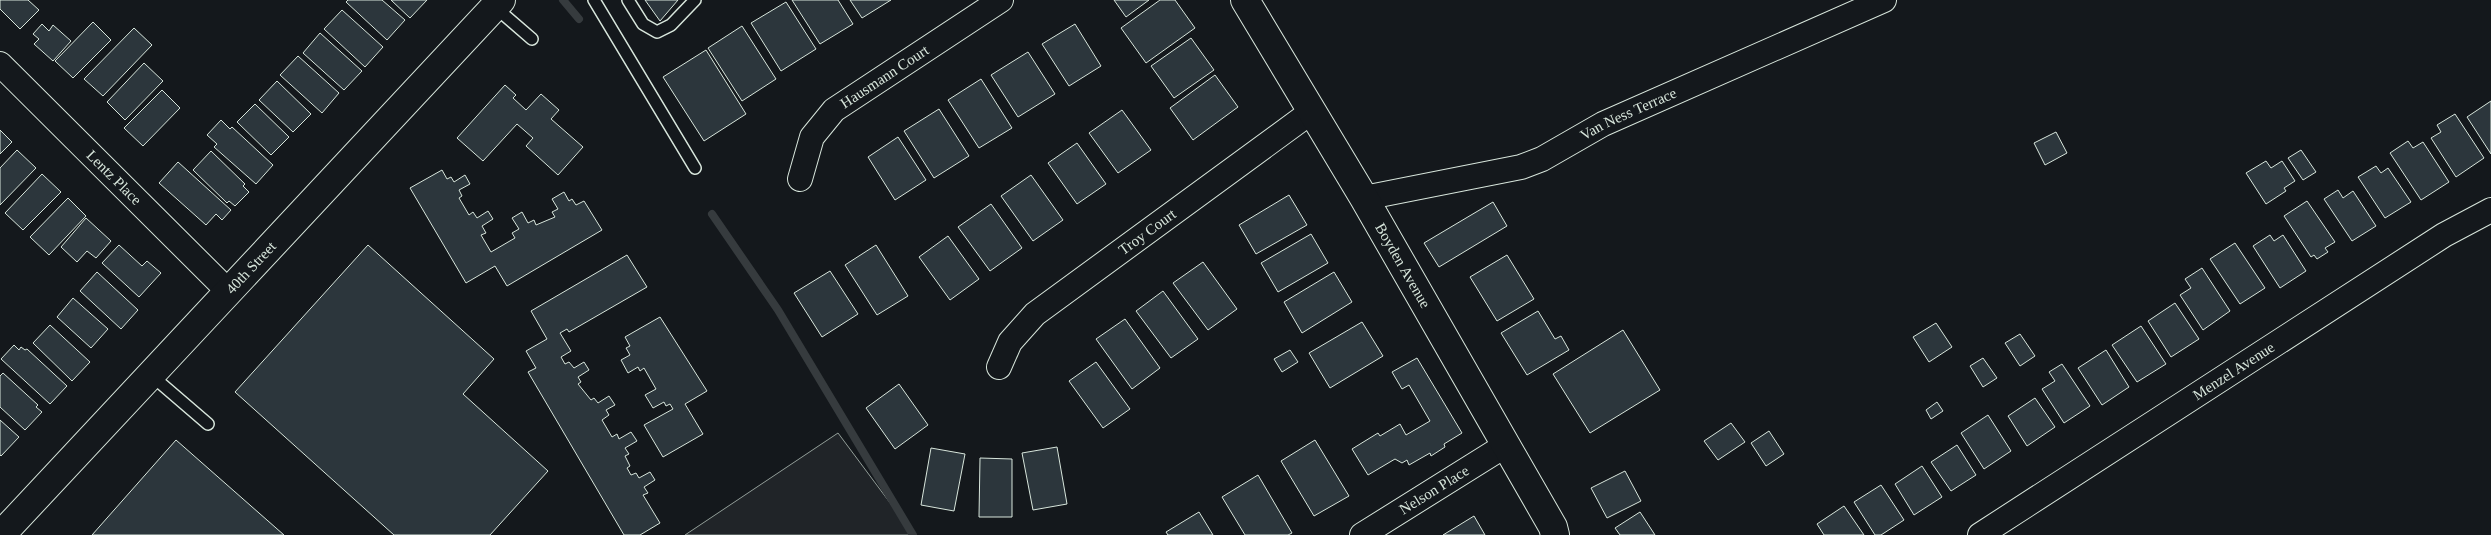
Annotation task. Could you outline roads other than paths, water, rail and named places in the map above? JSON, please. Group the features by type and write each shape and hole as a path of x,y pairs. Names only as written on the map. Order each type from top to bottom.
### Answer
{"street":[{"name":"Hausmann Court","path":"800,179 812,137 834,110 1001,0"},
{"name":"Boyden Avenue","path":"1245,0 1364,198 1553,527 1555,535"},
{"name":"Van Ness Terrace","path":"1364,198 1521,167 1542,159 1603,124 1884,0"},
{"name":"40th Street","path":"1,535 498,4"},
{"name":"Lentz Place","path":"0,64 229,292"},
{"name":"Troy Court","path":"999,367 1010,342 1035,314 1311,112"},
{"name":"Menzel Avenue","path":"1980,535 2444,236 2491,210"},
{"name":"Nelson Place","path":"1362,535 1506,445"}],"lane":[{"path":"594,0 695,168"},
{"path":"628,0 643,24 657,32 665,30 695,0"},
{"path":"498,4 532,40"},
{"path":"151,375 208,424"}],"waterway":[{"path":"563,0 579,19"},
{"path":"712,214 778,310 913,535"}]}
